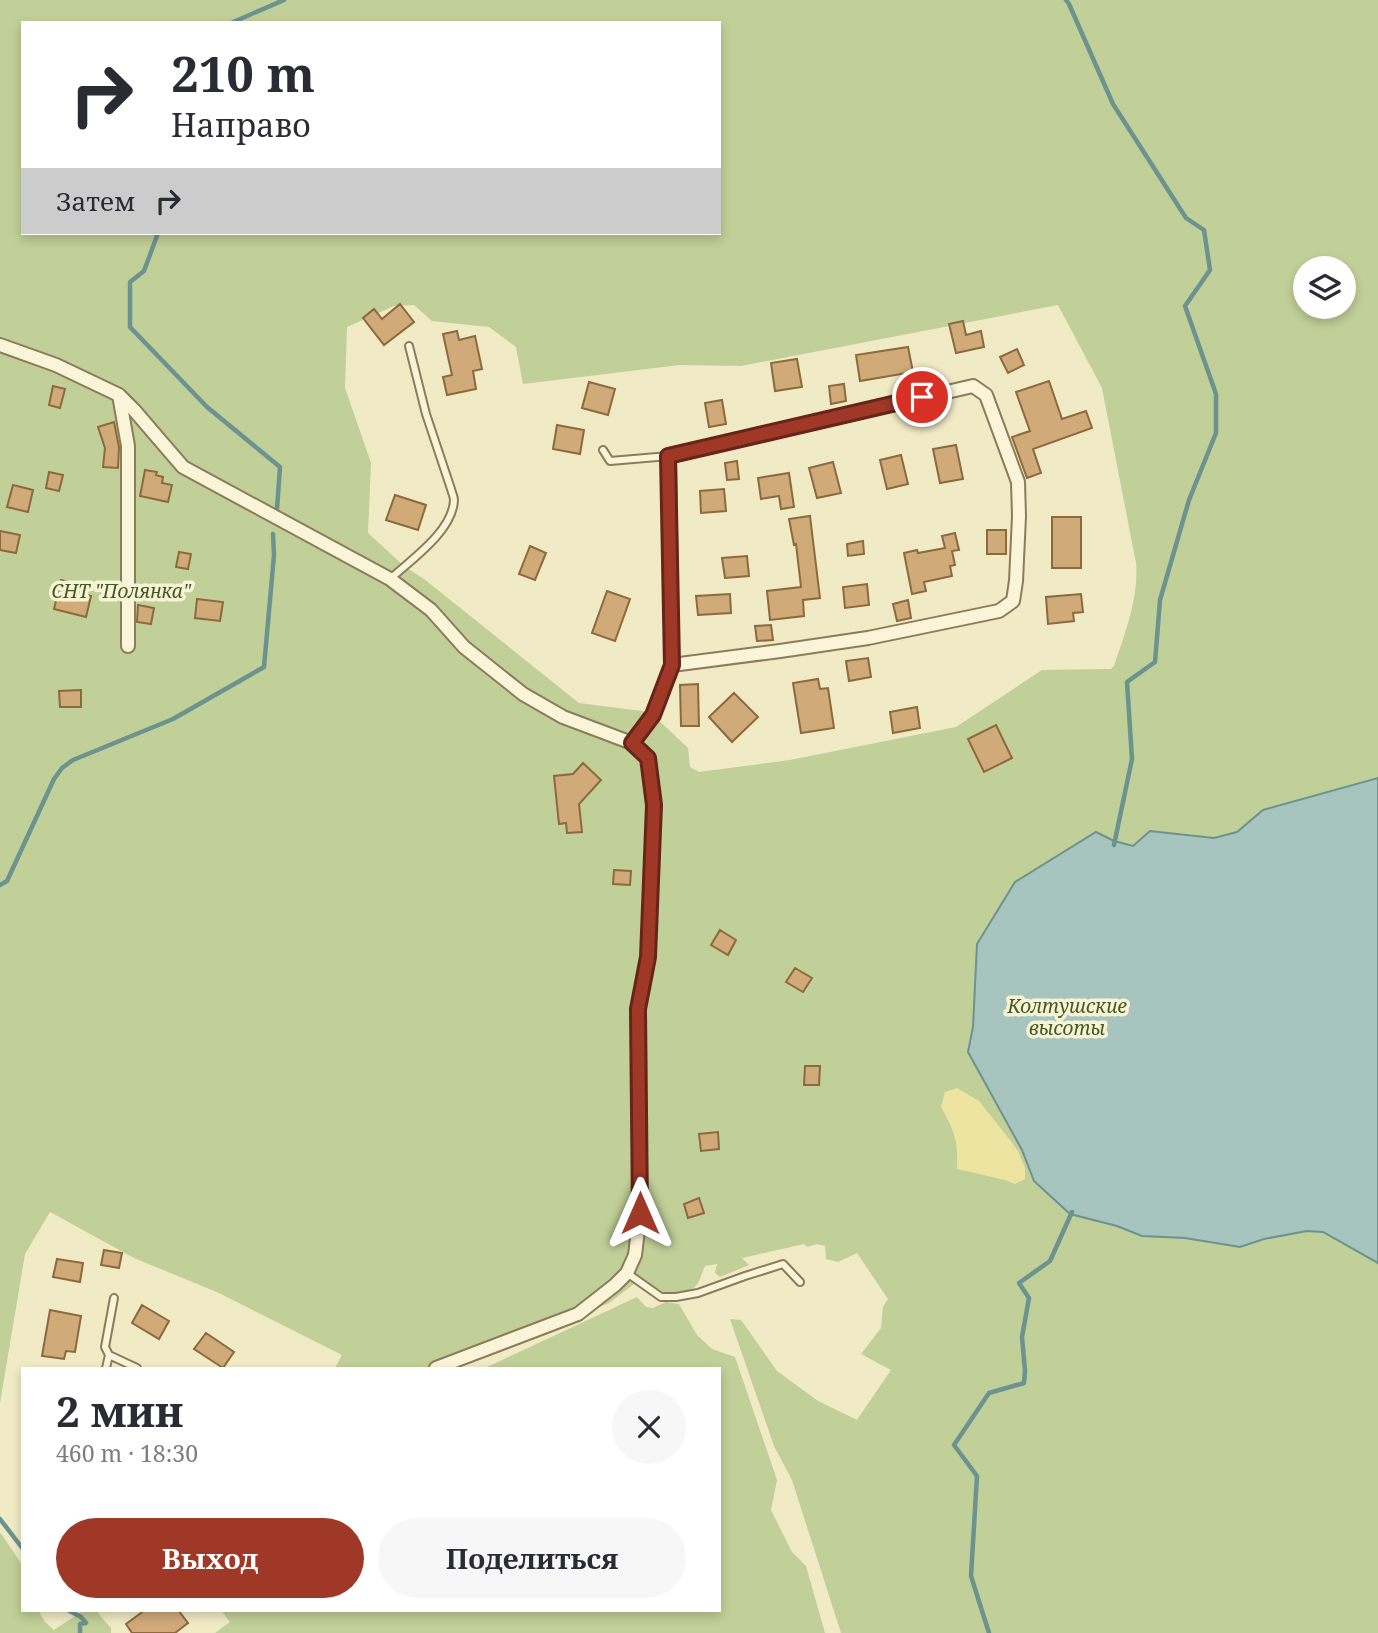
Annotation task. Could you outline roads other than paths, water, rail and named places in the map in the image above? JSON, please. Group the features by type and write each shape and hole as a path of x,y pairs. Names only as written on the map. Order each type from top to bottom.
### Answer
{"street":[{"path":"0,345 56,365 118,395 183,467 390,579 431,610 464,647 523,694 563,717 632,743 648,758 654,805 648,957 638,1009 640,1213 635,1255 628,1273 578,1314 439,1367"},
{"path":"632,743 653,715 672,665 668,456 973,386 986,395 1018,482 1019,516 1013,601 999,611 856,640 672,665"},
{"path":"118,395 128,446 128,646"}],"lane":[{"path":"390,579 439,534 449,518 454,500 426,414 408,346"},
{"path":"603,450 610,461 668,456"},
{"path":"628,1273 661,1297 698,1293 783,1264 800,1282"},
{"path":"114,1298 105,1347 109,1355 135,1367"},
{"path":"106,1367 109,1355"}],"water":[{"path":"1378,778 1378,1263 1323,1232 1307,1231 1264,1239 1240,1247 1185,1238 1142,1236 1117,1226 1070,1214 1034,1181 1022,1150 968,1052 973,1027 977,944 1015,882 1096,832 1133,846 1150,831 1214,838 1237,832 1263,810"}],"waterway":[{"path":"236,21 284,0"},
{"path":"1066,0 1113,104 1186,218 1204,230 1210,270 1185,306 1216,394 1216,433 1189,500 1160,600 1155,662 1127,682 1132,759 1114,845"},
{"path":"157,235 144,271 130,282 130,327 207,407 280,467 277,509"},
{"path":"0,885 7,881 54,779 62,768 73,760 173,719 264,667 274,555 273,534"},
{"path":"989,1633 971,1576 977,1476 954,1445 989,1393 1024,1383 1022,1337 1029,1298 1019,1283 1050,1261 1072,1212"},
{"path":"0,1519 21,1546"},
{"path":"72,1612 86,1623 80,1624 80,1633"}],"park label":[{"name":"СНТ \"Полянка\"","path":"121,591"},
{"name":"Колтушские высоты","path":"1067,1017"}]}
